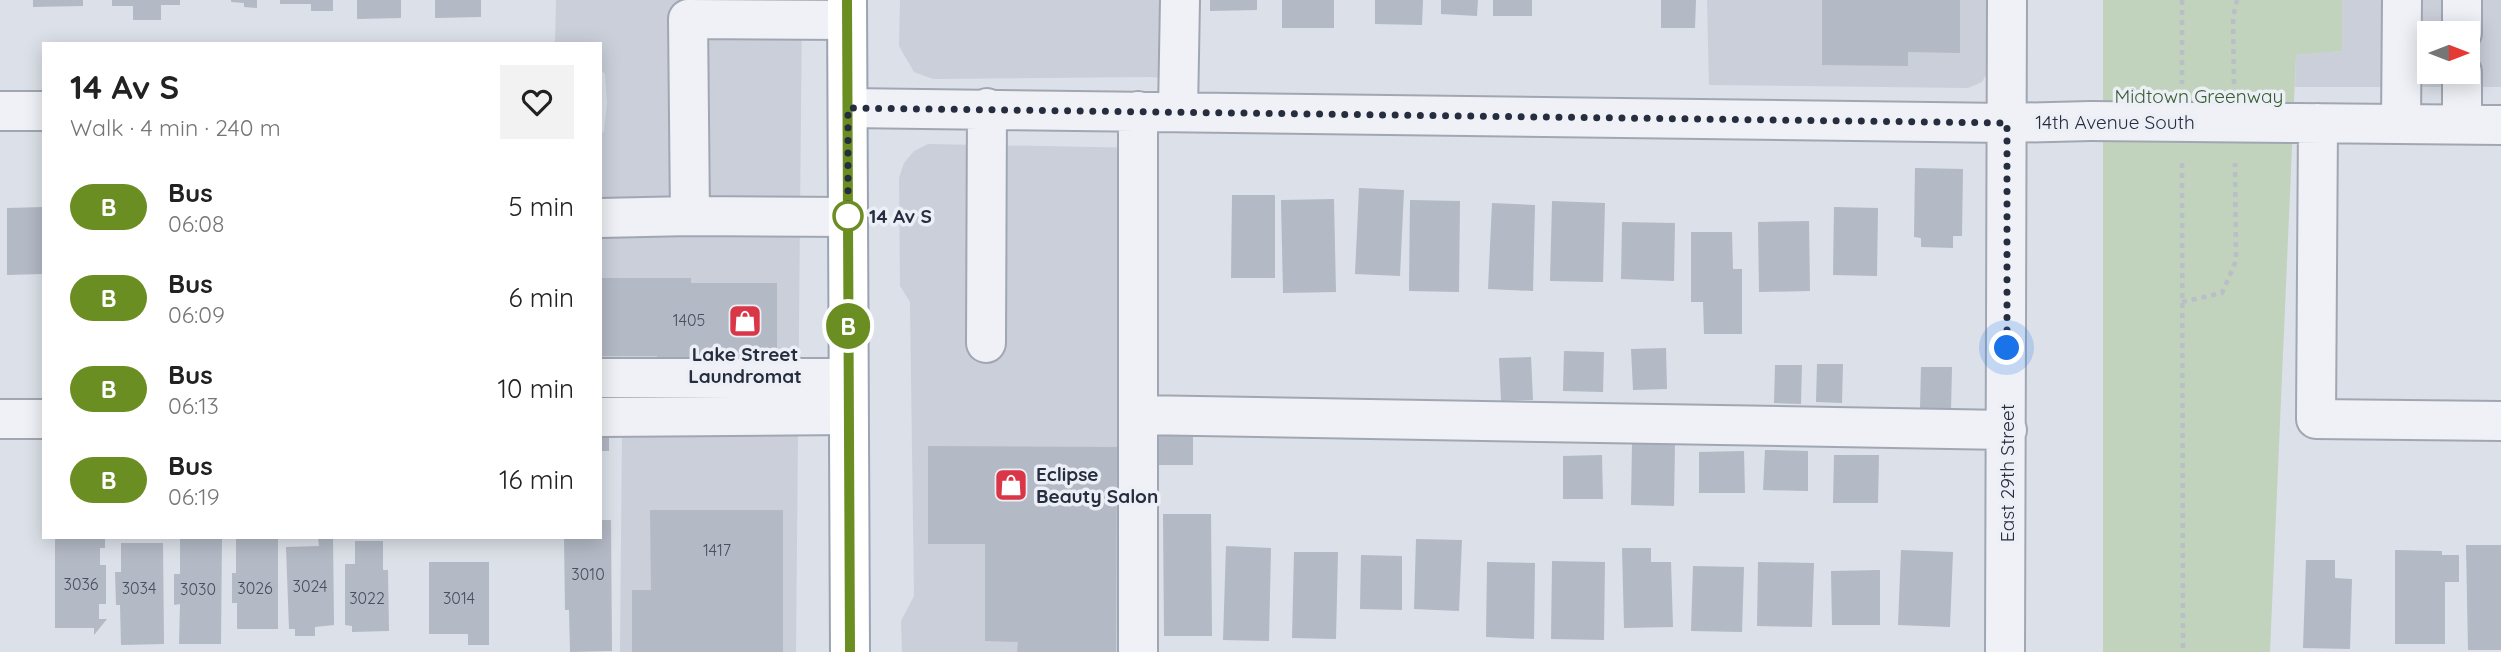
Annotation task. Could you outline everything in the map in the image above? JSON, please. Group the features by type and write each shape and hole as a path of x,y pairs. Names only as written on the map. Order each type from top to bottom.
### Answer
{"main road":[{"path":"847,10 850,652"}],"street":[{"path":"1178,111 1180,0"},
{"name":"East 29th Street","path":"2006,652 2007,0"},
{"path":"2402,0 2402,124"},
{"path":"2462,0 2462,21"},
{"path":"690,216 688,19 847,10"},
{"path":"2462,84 2462,124"},
{"name":"14th Avenue South","path":"848,108 2007,123 2091,121 2501,125"},
{"path":"986,343 987,108"},
{"path":"0,111 42,111"},
{"path":"1138,111 1138,652"},
{"path":"2307,123 2316,419 2501,421"},
{"path":"602,218 848,217"},
{"path":"602,378 848,378"},
{"path":"602,417 848,415"},
{"path":"1138,415 2007,430"},
{"path":"0,419 42,419"}],"path":[{"path":"2182,302 2183,652"}],"shaded area":[{"path":"556,0 802,0 796,652 620,652 622,427 602,426 602,133 607,103 605,74 602,71 602,42 555,42"},
{"path":"900,0 1193,0 1193,81 1151,77 933,79 914,72 899,46"},
{"path":"1707,0 1990,0 1989,70 1982,82 1968,88 1709,85"},
{"path":"2342,0 2501,0 2501,87 2295,87 2296,55 2342,51"},
{"path":"928,144 1146,148 1151,652 902,652 901,621 914,596 910,302 900,286 899,178 904,163 914,151"}],"green space":[{"name":"Midtown Greenway","path":"2103,0 2342,0 2342,51 2296,55 2270,652 2103,652"}],"building":[{"path":"33,0 83,0 83,6 33,7"},
{"path":"112,0 180,0 180,5 161,5 161,20 133,20 133,6 112,6"},
{"path":"231,0 257,0 257,8 244,7 244,3"},
{"path":"280,0 333,0 333,11 311,11 311,4 280,4"},
{"path":"357,0 401,0 401,18 357,19"},
{"path":"435,0 481,0 481,17 435,18"},
{"path":"1210,0 1257,0 1257,10 1210,11"},
{"path":"1282,0 1334,0 1334,28 1282,28"},
{"path":"1375,0 1423,0 1422,25 1375,24"},
{"path":"1441,0 1478,0 1477,16 1441,14"},
{"path":"1493,0 1532,0 1532,16 1493,16"},
{"path":"1661,0 1696,0 1695,28 1661,28"},
{"path":"1822,0 1960,0 1960,53 1908,52 1908,66 1822,65"},
{"path":"1915,168 1963,169 1962,236 1953,236 1953,248 1921,247 1921,238 1914,237"},
{"path":"1359,188 1404,190 1400,276 1355,274"},
{"path":"1232,195 1275,195 1275,278 1231,278"},
{"path":"1334,199 1336,292 1283,293 1281,200"},
{"path":"1410,200 1460,201 1459,292 1409,291"},
{"path":"1552,201 1605,203 1603,282 1550,281"},
{"path":"1492,203 1535,205 1533,291 1488,289"},
{"path":"42,207 42,274 7,275 7,208"},
{"path":"1834,207 1878,208 1877,276 1833,275"},
{"path":"1809,221 1810,291 1759,292 1758,222"},
{"path":"1622,222 1675,223 1674,281 1621,279"},
{"path":"1691,232 1732,232 1733,269 1742,269 1742,334 1704,334 1703,302 1691,302"},
{"path":"602,278 691,278 691,283 777,283 777,357 671,357 671,362 657,362 657,356 602,356"},
{"path":"1666,348 1667,389 1633,390 1631,349"},
{"path":"1564,351 1604,352 1603,392 1563,391"},
{"path":"1531,357 1533,400 1501,401 1499,358"},
{"path":"1817,364 1843,364 1842,403 1816,402"},
{"path":"1775,365 1802,365 1801,404 1774,403"},
{"path":"1921,367 1952,367 1951,410 1920,409"},
{"path":"1151,426 1193,427 1193,465 1150,465"},
{"path":"602,430 609,430 609,451 602,451"},
{"path":"1632,442 1675,443 1674,506 1631,505"},
{"path":"928,446 1117,447 1116,652 1017,652 1018,642 985,641 985,544 928,544"},
{"path":"1765,450 1808,451 1808,491 1763,490"},
{"path":"1744,451 1745,493 1699,493 1699,452"},
{"path":"1602,455 1603,499 1563,499 1563,456"},
{"path":"1834,455 1879,455 1878,503 1833,503"},
{"path":"650,510 783,510 783,652 632,652 632,590 651,590"},
{"path":"1163,514 1211,514 1212,636 1164,636"},
{"path":"602,520 611,520 612,651 570,652 569,610 565,610 564,539 602,539"},
{"path":"55,539 105,539 105,548 100,548 100,565 106,565 106,604 99,604 99,619 107,619 94,635 94,628 55,628"},
{"path":"180,539 222,539 221,644 179,644 180,604 174,605 174,574 180,574"},
{"path":"236,539 278,539 278,629 237,629 237,603 232,603 232,573 236,573"},
{"path":"318,539 333,539 334,625 315,627 315,636 295,636 295,629 289,629 286,547 319,546"},
{"path":"1416,539 1462,540 1459,611 1414,609"},
{"path":"355,541 383,541 383,570 388,570 389,631 352,632 352,626 345,625 345,564 355,564"},
{"path":"121,543 163,543 164,644 121,645 120,605 116,605 115,572 121,572"},
{"path":"2466,545 2501,545 2501,650 2468,650"},
{"path":"1226,546 1271,548 1269,641 1223,640"},
{"path":"1622,548 1651,548 1651,562 1671,562 1673,627 1624,628"},
{"path":"1901,550 1953,552 1950,627 1898,625"},
{"path":"2395,550 2442,551 2442,555 2459,555 2459,582 2445,582 2445,644 2395,644"},
{"path":"1294,552 1338,552 1336,639 1292,638"},
{"path":"1361,555 1402,556 1402,610 1360,609"},
{"path":"2306,560 2335,560 2335,578 2352,579 2350,649 2303,648"},
{"path":"1552,561 1605,562 1604,640 1551,639"},
{"path":"429,562 489,562 489,645 468,645 468,634 429,634"},
{"path":"1487,562 1535,563 1534,639 1486,637"},
{"path":"1758,562 1814,563 1812,627 1757,626"},
{"path":"1693,566 1744,567 1742,632 1691,631"},
{"path":"1880,570 1880,625 1832,625 1831,571"}],"bus line":[{"name":"B","path":"847,0 850,652"}],"place":[{"name":"14 Av S","path":"848,216"},
{"name":"Lake Street Laundromat","path":"745,321"},
{"name":"Eclipse Beauty Salon","path":"1011,485"}],"route":[{"path":"848,216 848,108 2007,123 2007,348"}]}
